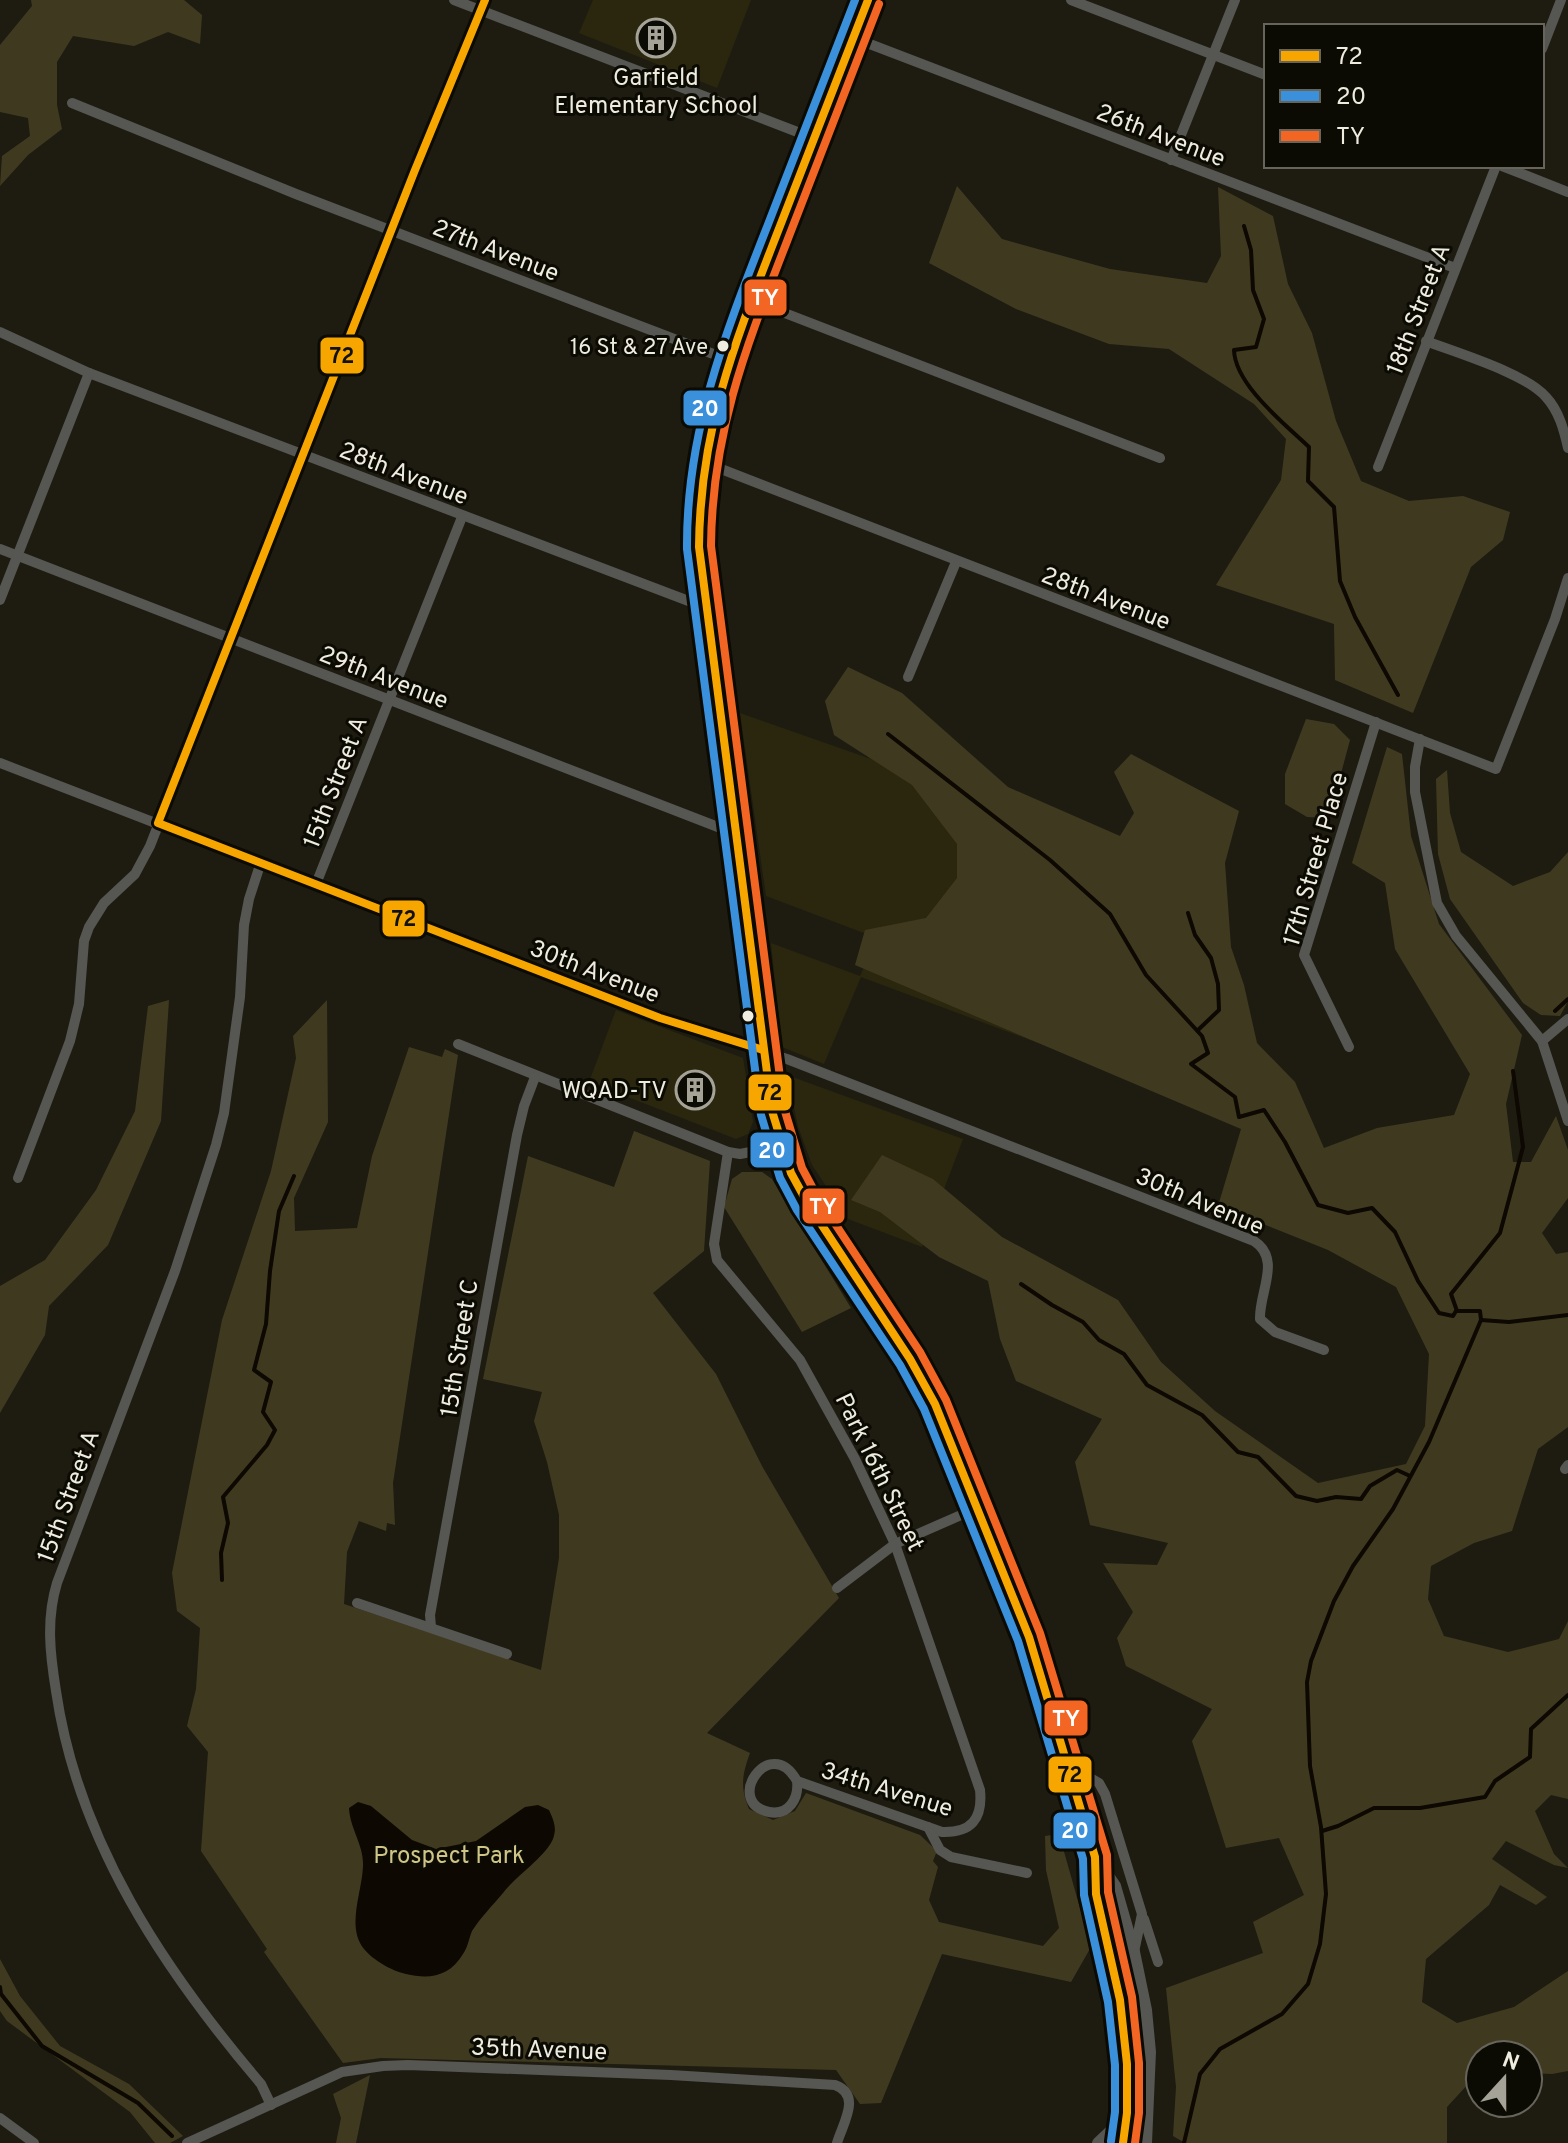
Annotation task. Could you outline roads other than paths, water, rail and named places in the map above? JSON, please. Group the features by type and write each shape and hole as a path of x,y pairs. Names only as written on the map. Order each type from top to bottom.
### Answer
{"street":[{"path":"454,0 483,5 813,138"},
{"path":"868,0 729,360 709,427 703,462 698,512 699,547 763,1050 781,1146 808,1204 910,1359 935,1404 1029,1637 1095,1857 1096,1894 1120,2000 1127,2064 1127,2113 1123,2143"},
{"path":"1071,0 1264,74"},
{"path":"1171,160 1235,0"},
{"path":"1544,44 1561,0"},
{"path":"18,1178 72,1034 79,1004 84,941 89,927 104,903 140,867 483,5"},
{"name":"26th Avenue","path":"854,38 1455,268"},
{"name":"27th Avenue","path":"72,103 392,231 729,360"},
{"name":"18th Street A","path":"1378,467 1455,268 1498,168"},
{"path":"1504,168 1568,192"},
{"path":"751,300 1160,458"},
{"name":"28th Avenue","path":"0,332 89,373 707,608"},
{"path":"1426,341 1502,371 1544,395 1559,419 1568,448"},
{"path":"0,600 89,373"},
{"name":"28th Avenue","path":"703,462 1496,769 1550,634 1568,578"},
{"name":"15th Street A","path":"316,884 462,517"},
{"name":"29th Avenue","path":"0,549 736,834"},
{"path":"908,677 956,562"},
{"name":"17th Street Place","path":"1349,1047 1304,955 1376,722"},
{"path":"1420,739 1415,792 1437,903 1456,936 1542,1041 1568,1121"},
{"name":"30th Avenue","path":"0,763 660,1018 763,1050 1254,1241 1264,1247 1268,1260 1260,1319 1275,1332 1324,1350"},
{"name":"15th Street A","path":"261,862 244,925 240,997 224,1113 216,1145 175,1271 57,1583 49,1627 65,1740 86,1812 107,1858 168,1963 261,2084 271,2105"},
{"path":"1542,1041 1568,1019"},
{"path":"458,1044 728,1152 751,1153 781,1146"},
{"name":"15th Street C","path":"431,1627 430,1615 517,1135 535,1077"},
{"name":"Park 16th Street","path":"728,1152 714,1244 717,1260 800,1360 855,1459 895,1544 980,1790 980,1807 973,1822 965,1829"},
{"path":"837,1588 895,1544 977,1508"},
{"path":"357,1603 507,1654"},
{"name":"34th Avenue","path":"797,1781 792,1805 778,1812 757,1806 750,1793 756,1772 770,1764 786,1768 797,1781 928,1827 957,1832 965,1829"},
{"path":"1068,1765 1099,1783 1105,1794 1158,1962"},
{"path":"928,1827 940,1850 951,1857 1027,1873"},
{"path":"1095,1857 1115,1886 1134,1952 1146,2010 1150,2052 1146,2143"},
{"path":"1134,1952 1142,1914"},
{"path":"1098,2143 1116,2126 1120,2116 1127,2064"},
{"name":"35th Avenue","path":"187,2143 342,2072 383,2066 436,2065 835,2085 850,2096 837,2143"},
{"path":"0,2118 34,2143"}],"waterway":[{"path":"1244,226 1251,250 1253,290 1264,319 1256,347 1234,350 1237,363 1243,377 1263,403 1309,447 1308,481 1334,507 1340,581 1355,617 1398,695"},
{"path":"888,734 1050,860 1110,914 1146,975 1202,1036 1208,1053 1191,1064 1235,1097 1239,1117 1264,1110 1285,1142 1318,1205 1348,1213 1372,1208 1395,1232 1418,1281 1439,1313 1453,1316 1456,1311"},
{"path":"1188,913 1195,935 1211,958 1218,984 1219,1010 1198,1030"},
{"path":"1555,1011 1568,999"},
{"path":"1184,2143 1200,2074 1220,2049 1282,2014 1308,1984 1320,1944 1326,1894 1321,1827 1310,1766 1307,1682 1311,1661 1334,1601 1353,1566 1393,1509 1429,1442 1481,1320 1480,1311 1457,1311 1451,1294 1500,1233 1523,1147 1513,1071"},
{"path":"222,1580 221,1553 228,1523 223,1497 267,1445 275,1430 263,1412 271,1382 254,1370 266,1324 279,1211 294,1176"},
{"path":"1021,1284 1083,1322 1099,1340 1124,1354 1147,1385 1202,1415 1238,1452 1258,1457 1296,1496 1317,1501 1336,1497 1361,1499 1370,1486 1397,1470 1410,1476"},
{"path":"1481,1320 1509,1322 1568,1315"},
{"path":"1322,1831 1374,1808 1420,1808 1485,1797 1495,1781 1530,1757 1531,1729 1568,1695"},
{"path":"0,1987 1,1994 42,2046 138,2103 172,2136"}],"place":[{"name":"Garfield Elementary School","path":"656,38"},
{"name":"16 St & 27 Ave","path":"723,346"},
{"name":"WQAD-TV","path":"695,1090"}],"park label":[{"name":"Prospect Park","path":"449,1855"}]}
